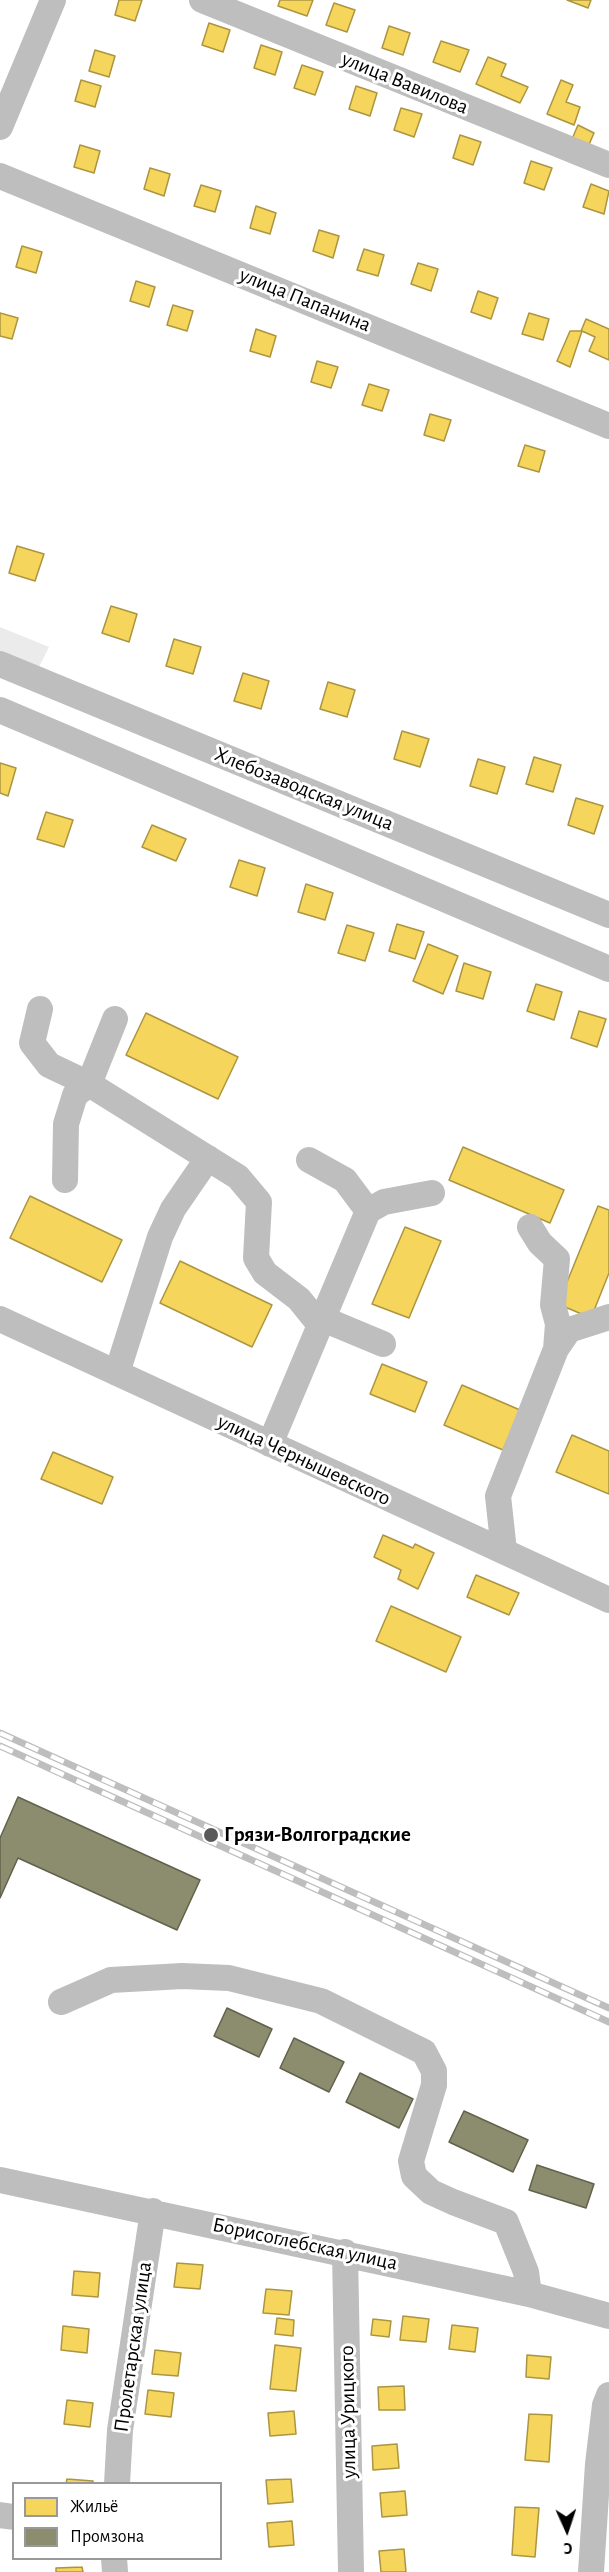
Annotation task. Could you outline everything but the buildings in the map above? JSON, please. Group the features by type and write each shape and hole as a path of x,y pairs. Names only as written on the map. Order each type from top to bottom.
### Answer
{"street":[{"path":"0,127 53,0"},
{"name":"улица Вавилова","path":"202,0 237,7 609,165"},
{"name":"улица Папанина","path":"0,176 609,426"},
{"name":"Хлебозаводская улица","path":"0,664 609,915"},
{"path":"0,710 609,969"},
{"path":"40,1009 32,1044 49,1065 89,1084 238,1177 259,1202 256,1258 265,1273 299,1299 321,1322 383,1344"},
{"path":"65,1180 66,1124 75,1095 89,1084 115,1019"},
{"path":"117,1373 160,1237 173,1209 208,1158"},
{"path":"309,1160 345,1180 368,1211"},
{"path":"270,1444 368,1211 384,1202 432,1193"},
{"path":"530,1227 540,1243 557,1259 553,1305 558,1324 556,1349"},
{"path":"504,1551 498,1496 556,1349 569,1330 609,1317"},
{"name":"улица Чернышевского","path":"0,1319 609,1600"},
{"path":"61,2002 111,1980 182,1976 228,1978 321,2001 424,2052 434,2071 434,2085 411,2161 414,2176 418,2182 439,2195 506,2222 526,2272 529,2294"},
{"name":"Борисоглебская улица","path":"0,2180 345,2252 529,2294 604,2318"},
{"name":"Пролетарская улица","path":"117,2482 120,2430 153,2211"},
{"name":"улица Урицкого","path":"345,2252 351,2572"},
{"path":"591,2572 604,2457 605,2405 609,2395"}],"shaded area":[{"path":"0,627 49,647 37,671 0,656"}],"railway":[{"path":"0,1733 609,2008"},
{"path":"0,1746 609,2022"}],"place":[{"name":"Грязи-Волгоградские","path":"211,1835"}]}
